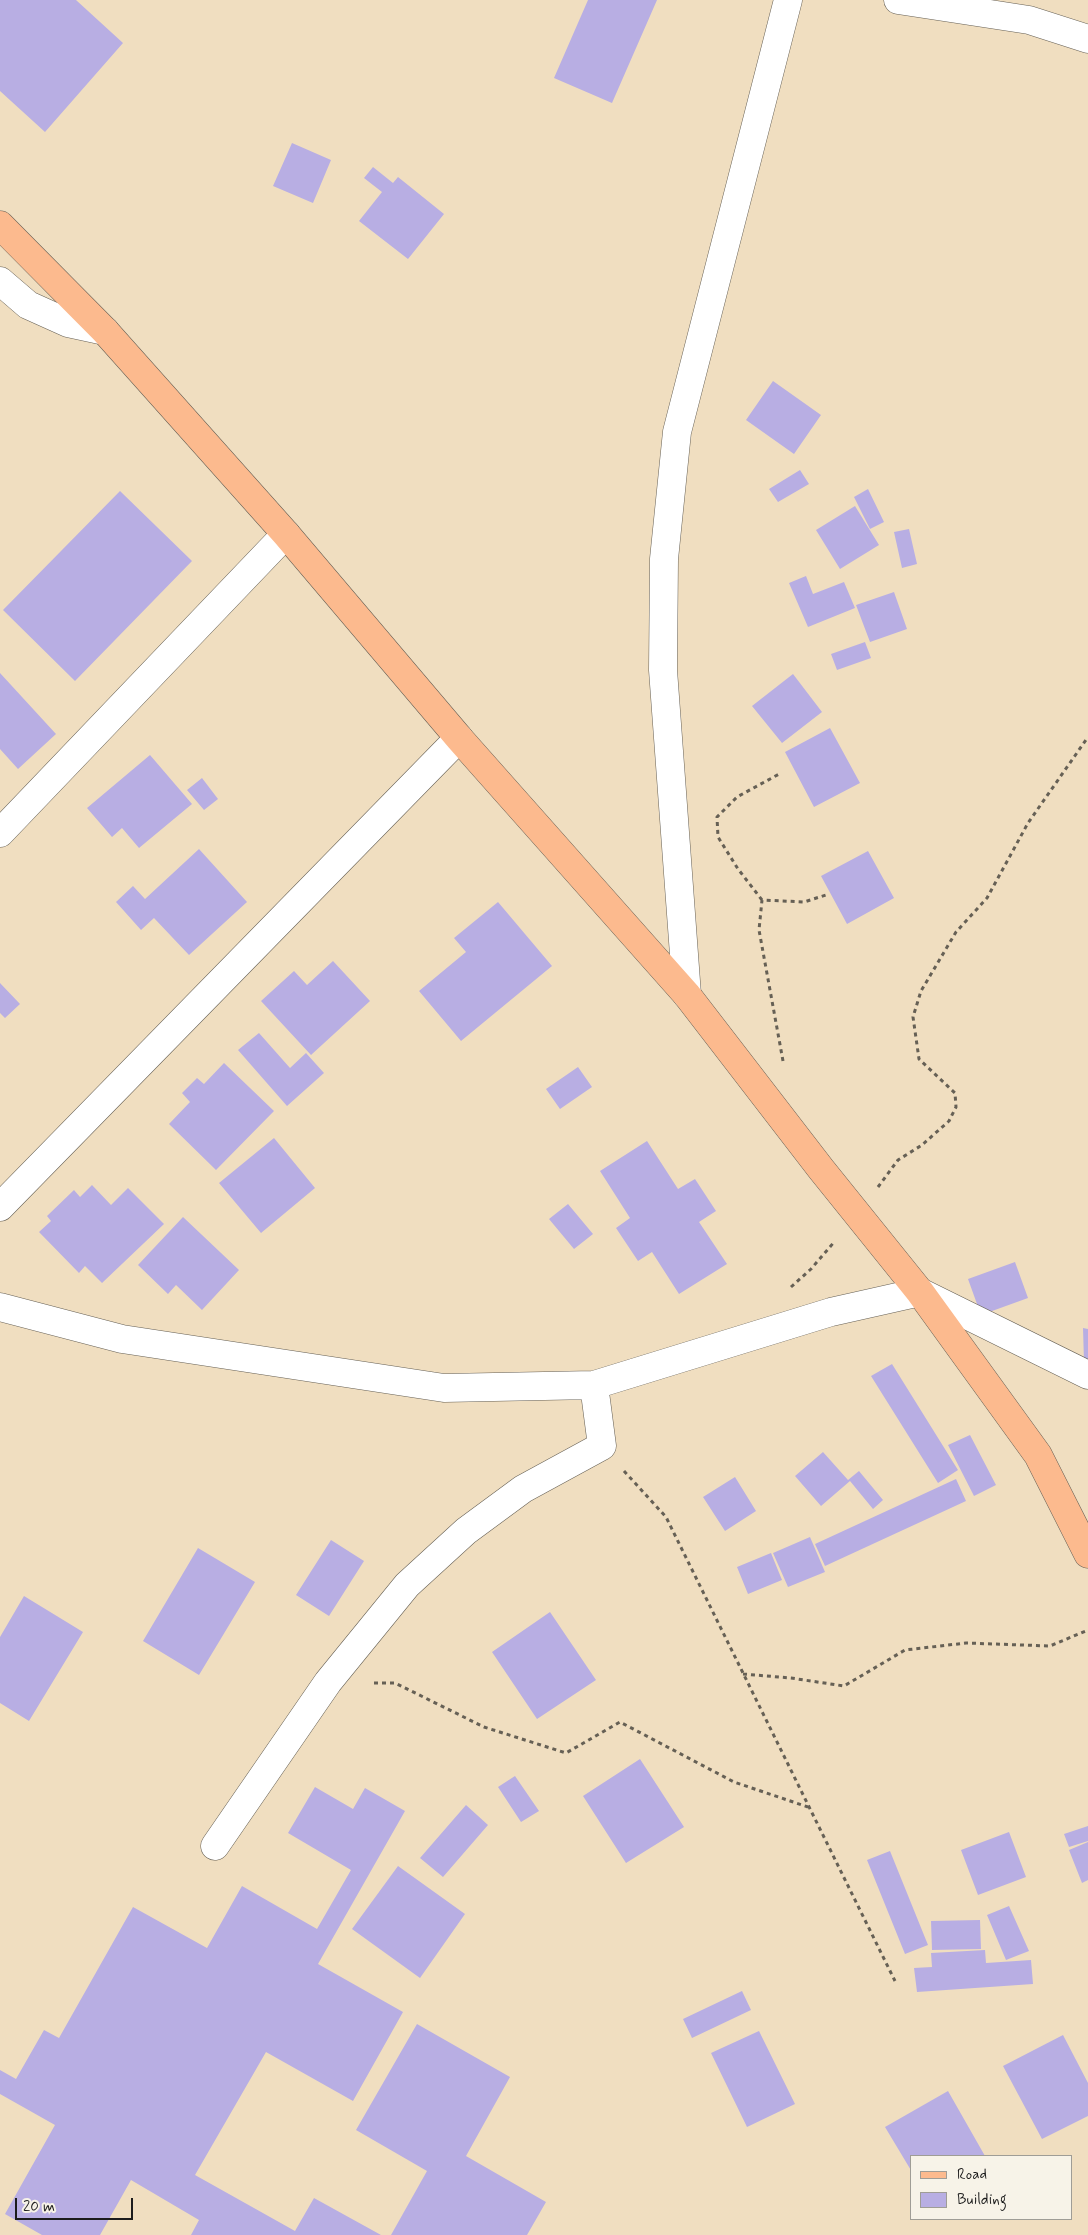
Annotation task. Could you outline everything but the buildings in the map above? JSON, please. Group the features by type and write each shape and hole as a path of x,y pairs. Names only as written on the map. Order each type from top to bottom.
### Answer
{"main road":[{"path":"0,225 105,331 286,534 459,738 687,995 920,1292 1038,1455 1088,1554"}],"street":[{"path":"687,995 663,670 664,559 670,490 676,432 788,0"},
{"path":"898,0 1029,20 1088,39"},
{"path":"0,281 28,305 68,322 105,331"},
{"path":"0,833 286,534"},
{"path":"0,1207 459,738"},
{"path":"0,1308 122,1339 444,1388 594,1385 831,1312 920,1292 1088,1375"},
{"path":"215,1846 328,1682 407,1585 466,1531 523,1489 602,1446 594,1385"}],"path":[{"path":"789,1289 811,1269 858,1215 898,1160 922,1145 949,1121 956,1107 955,1094 919,1059 913,1017 921,991 956,932 987,898 1028,823 1088,737"},
{"path":"782,773 737,797 717,817 718,837 738,869 762,900 759,930 784,1066"},
{"path":"762,900 804,902 829,894"},
{"path":"602,1446 666,1517 895,1981"},
{"path":"744,1674 791,1678 844,1686 905,1650 966,1643 1050,1646 1088,1630"},
{"path":"328,1682 395,1683 484,1727 566,1752 620,1722 734,1782 809,1807"}]}
